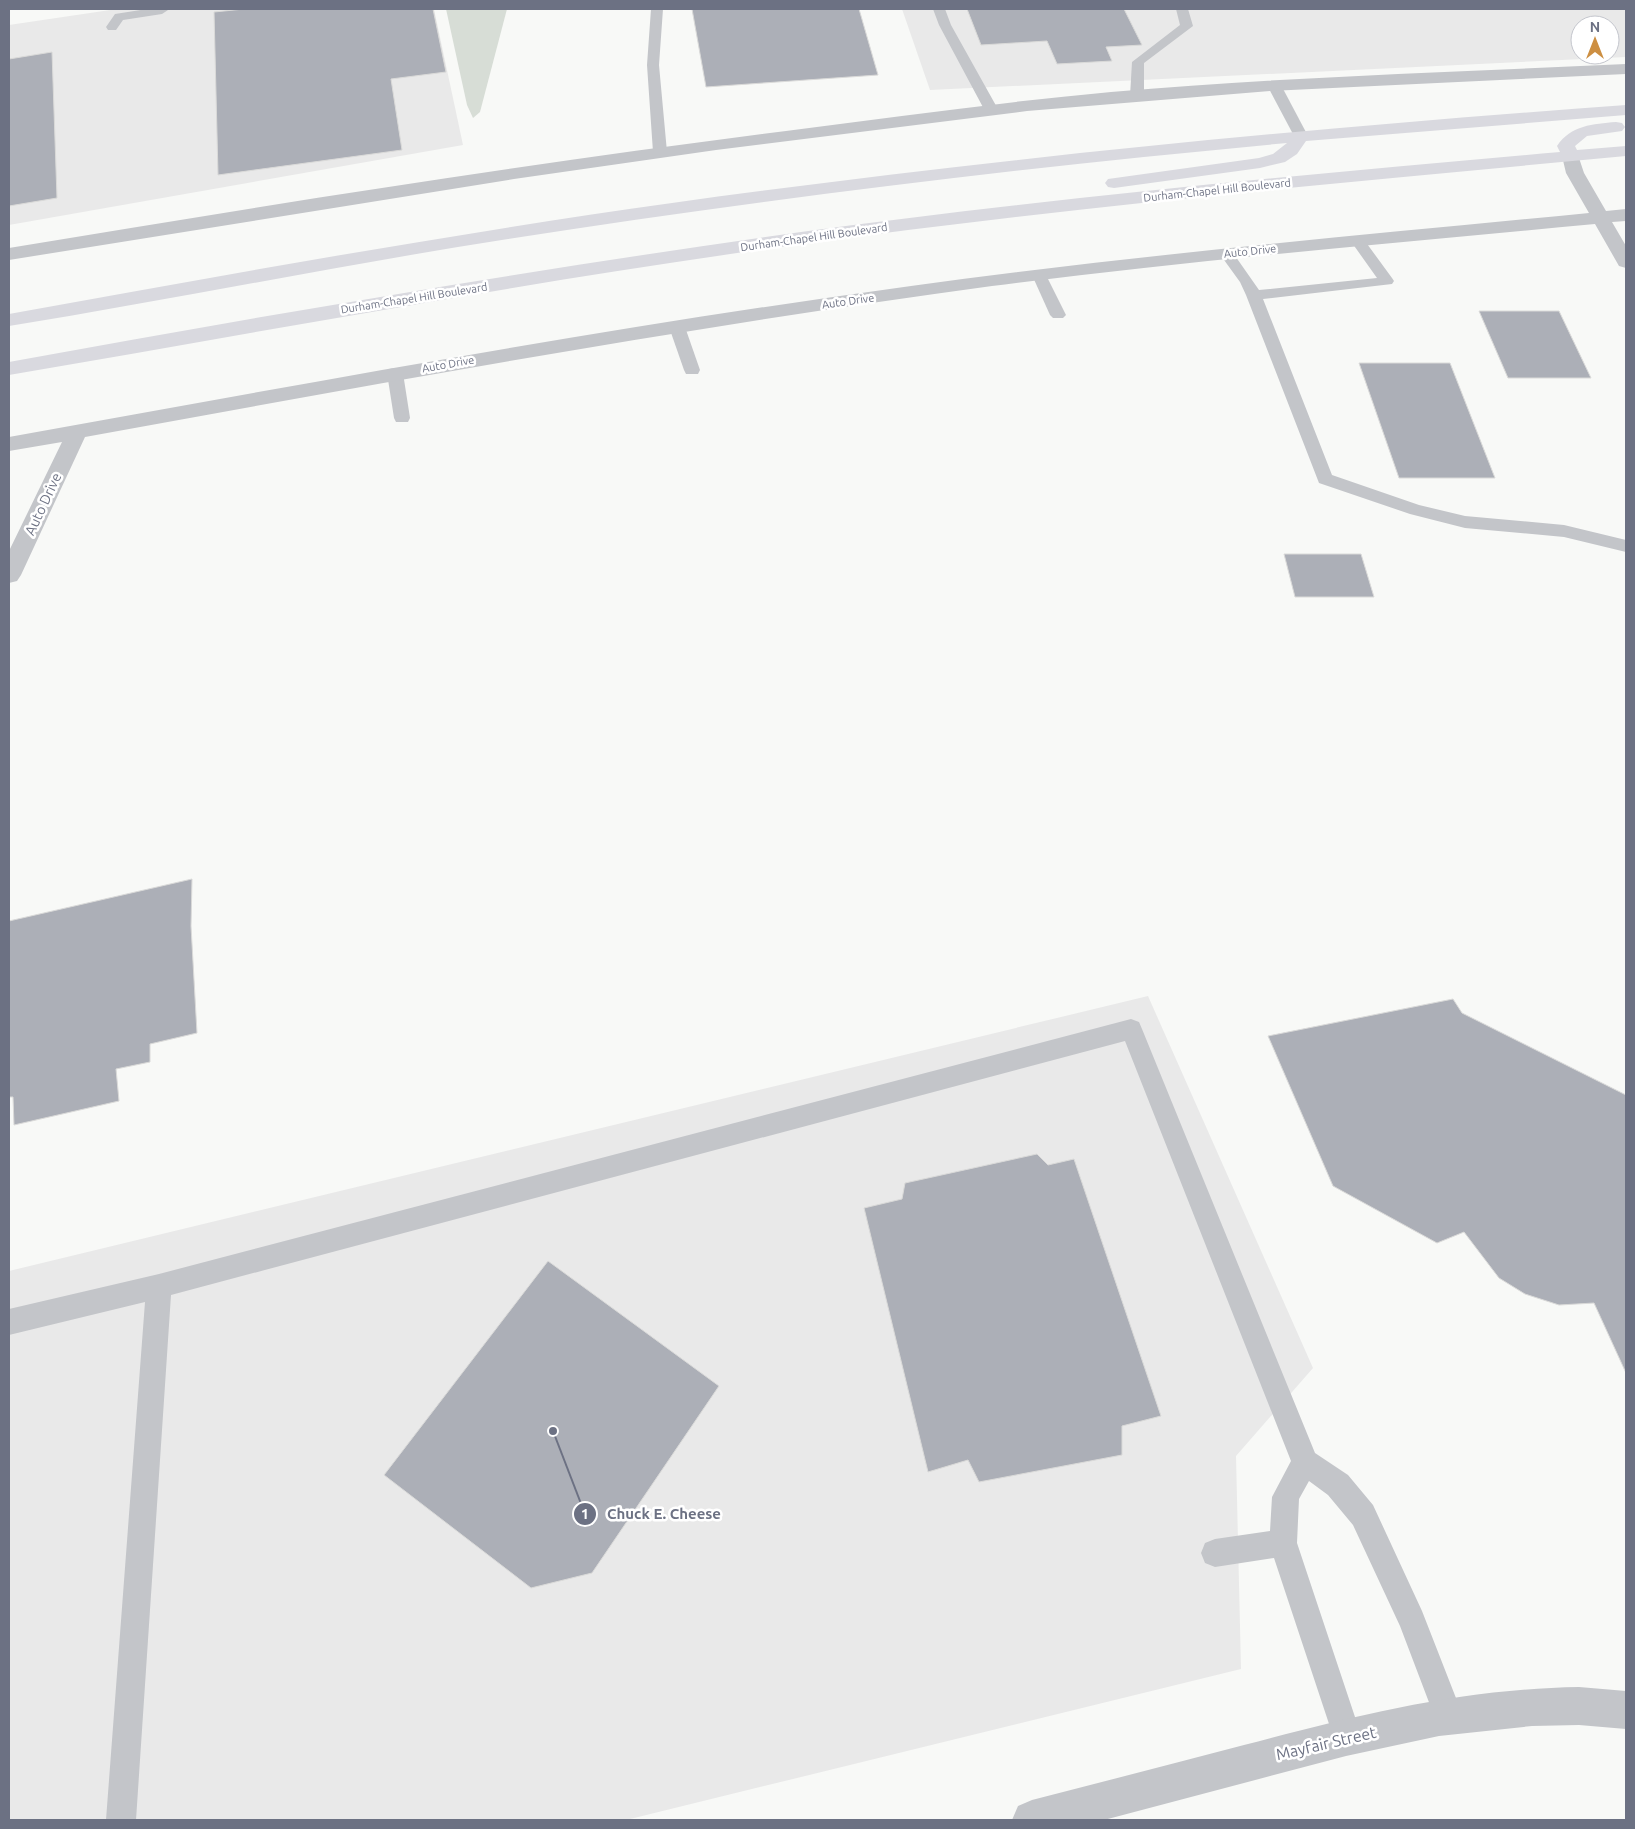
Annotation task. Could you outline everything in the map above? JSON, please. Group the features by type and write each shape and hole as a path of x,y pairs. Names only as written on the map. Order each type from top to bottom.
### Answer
{"main road":[{"path":"9,320 423,248 668,210 886,180 1301,136 1626,110"},
{"path":"1571,156 1566,146 1571,137 1594,129 1626,126"},
{"path":"914,223 1050,192 1260,163 1279,158 1291,150 1301,136"},
{"name":"Durham-Chapel Hill Boulevard","path":"9,370 218,331 464,289 694,253 914,223 1348,176 1626,151"}],"street":[{"path":"9,254 436,184 660,152 992,111 1137,96 1274,85 1626,68"},
{"path":"1571,156 1575,173 1626,262"},
{"name":"Auto Drive","path":"9,444 395,373 677,327 909,292 1226,253 1626,215"},
{"name":"Auto Drive","path":"9,575 77,432"},
{"name":"Mayfair Street","path":"1032,1820 1347,1738 1448,1716 1516,1708 1591,1706 1626,1710"}],"lane":[{"path":"657,9 653,65 660,152"},
{"path":"939,9 945,25 992,111"},
{"path":"1137,96 1138,62 1187,26 1182,9"},
{"path":"112,27 119,17 162,10"},
{"path":"1274,85 1301,136"},
{"path":"1254,294 1387,281 1357,240"},
{"path":"1226,253 1247,281 1254,294 1325,478 1416,510 1465,522 1564,531 1626,546"},
{"path":"1039,275 1058,315"},
{"path":"677,327 692,370"},
{"path":"395,373 402,418"},
{"path":"9,1322 159,1286 1131,1029 1305,1462 1338,1484 1363,1515 1412,1621 1448,1716"},
{"path":"121,1820 159,1286"},
{"path":"1305,1462 1286,1498 1283,1542 1347,1738"},
{"path":"1215,1553 1283,1542"}],"shaded area":[{"path":"117,9 434,9 463,145 9,225 9,25"},
{"path":"446,9 507,9 480,112 473,118 467,105"},
{"path":"902,9 1626,9 1626,57 1620,57 1620,15 1570,15 1570,60 930,90"},
{"path":"1148,996 1313,1368 1236,1456 1241,1669 626,1820 9,1820 9,1271"}],"building":[{"path":"244,9 433,9 446,72 391,79 402,150 218,175 214,12"},
{"path":"692,9 859,9 878,75 706,87"},
{"path":"967,9 1124,9 1142,45 1106,47 1112,61 1057,64 1047,41 981,45"},
{"path":"52,52 57,198 9,206 9,59"},
{"path":"1479,311 1559,311 1591,378 1508,378"},
{"path":"1359,363 1450,363 1495,478 1399,478"},
{"path":"1284,554 1361,554 1374,597 1295,597"},
{"path":"192,879 191,926 197,1033 150,1044 150,1062 116,1069 119,1101 14,1125 13,1097 9,1097 9,921"},
{"path":"1453,999 1462,1013 1626,1095 1626,1373 1594,1303 1559,1305 1525,1294 1499,1278 1464,1232 1437,1243 1333,1186 1268,1036"},
{"path":"1037,1154 1048,1165 1074,1159 1161,1416 1122,1426 1122,1455 979,1482 968,1460 928,1472 864,1208 902,1199 905,1183"},
{"path":"548,1261 719,1386 592,1573 531,1588 384,1475"}],"place":[{"name":"Chuck E. Cheese","path":"553,1431"}]}
